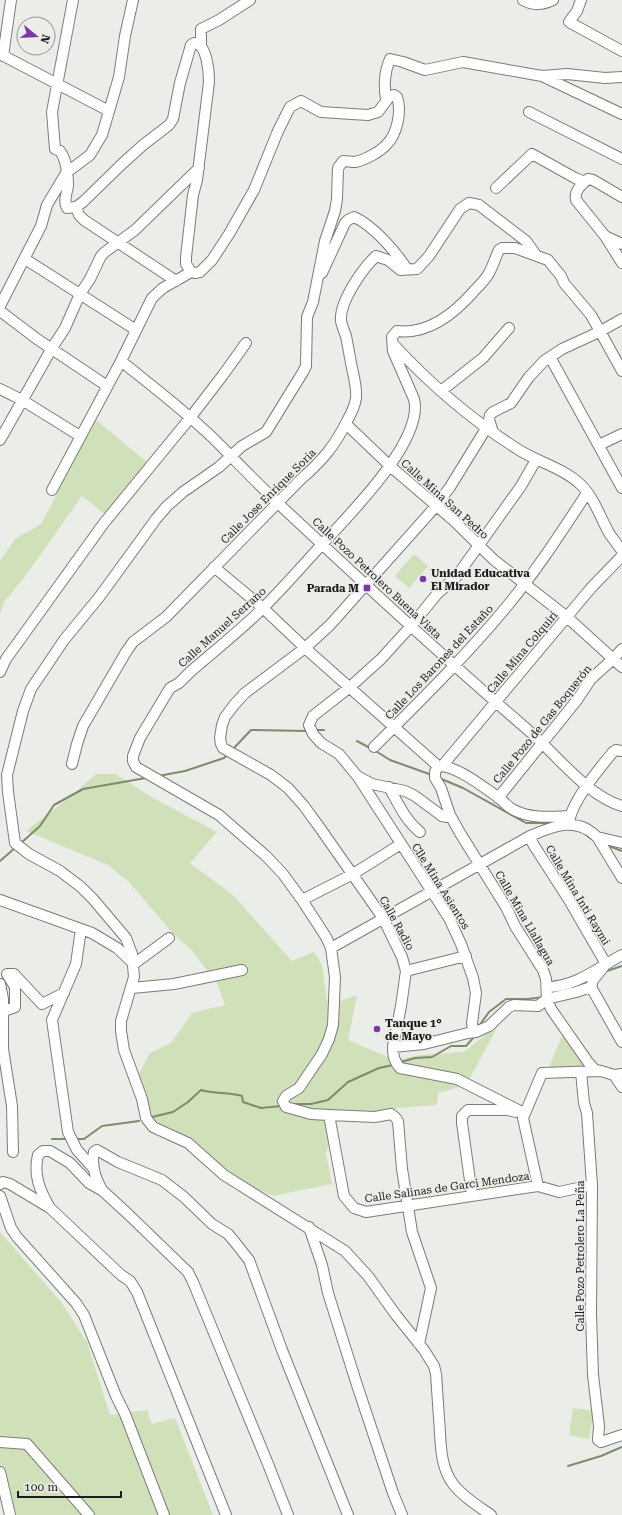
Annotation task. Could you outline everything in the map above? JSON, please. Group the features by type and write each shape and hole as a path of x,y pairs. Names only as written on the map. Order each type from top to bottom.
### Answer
{"street":[{"path":"11,0 1,55 109,111"},
{"path":"72,0 52,112 55,149 63,154 68,184 65,205 67,208 76,207 83,202 143,145 169,125 175,114 180,83 191,45 198,43 201,46"},
{"path":"0,306 41,226 47,205 66,173 90,155 102,135 119,77 125,36 133,0"},
{"path":"191,272 186,264 186,257 193,195 199,168 209,82 208,69 201,46 201,29 219,20 250,0"},
{"path":"523,0 533,5 544,4 553,0"},
{"path":"581,0 577,11 569,22 622,51"},
{"path":"386,100 384,82 386,68 390,59 425,70 463,62 542,76 567,74 605,78 622,78"},
{"path":"542,76 622,114"},
{"path":"52,490 121,361 152,298 158,292 191,272 200,272 212,260 234,226 257,185 278,131 290,107 301,101 321,112 368,115 378,112 390,96 394,95 397,97 399,103 397,124 388,144 380,150 354,162 343,161 338,168 337,199 332,221 325,241 313,302 307,317 306,366 303,372 266,432 249,441 219,467 183,492 167,506 100,596 64,640 31,689 23,711 8,770 8,792 15,843 29,854 60,871 81,887 126,938 130,946 134,964 134,977 121,1021 121,1031 124,1050 142,1099 146,1118 149,1123 153,1127 188,1143 217,1170 340,1246 351,1255 383,1295 434,1366 436,1374 440,1445 449,1478 459,1491 491,1515"},
{"path":"528,112 622,159"},
{"path":"496,188 532,154 585,182"},
{"path":"0,440 52,348 65,328 80,294 90,279 101,256 117,242 135,230 199,168"},
{"path":"622,197 593,180 588,179 576,192 575,196 576,200 605,236 622,263"},
{"path":"318,277 326,267 345,224 348,220 354,217 370,228 390,246 398,254 407,270 417,269 429,256 460,209 469,203 479,205 526,241 536,255"},
{"path":"76,207 84,220 176,281"},
{"path":"605,236 622,244"},
{"path":"622,370 591,316 564,283 561,276 548,260 515,248 502,248 499,250 485,279 465,302 452,313 419,330 408,332 397,331 392,337 392,343 417,371 490,430 536,460 569,476 581,485 610,534 622,550"},
{"name":"Calle Jose Enrique Soria","path":"72,764 83,726 133,642 166,617 327,454 346,424 356,400 356,389 346,336 341,321 350,290 368,263 376,256 388,260 400,270 407,270"},
{"path":"25,259 136,330"},
{"path":"0,311 107,386"},
{"path":"305,648 330,625 367,585 436,506 490,430 488,420 490,415 511,403 529,377 544,361 562,349 599,332 622,319"},
{"path":"441,391 483,358 509,328"},
{"path":"0,672 6,659 104,523 190,418 246,343"},
{"name":"Calle Manuel Serrano","path":"302,900 283,874 266,856 223,819 201,804 136,767 133,761 133,756 136,746 170,688 179,683 263,608 322,544 390,466 409,434 416,414 416,406 412,394 396,360 392,343"},
{"path":"550,357 622,488"},
{"name":"Calle Pozo Petrolero Buena Vista","path":"121,361 190,418 322,544 454,666 543,743 558,759 603,798 611,803 622,806"},
{"path":"0,389 22,400 80,436"},
{"name":"Calle Mina San Pedro","path":"346,424 390,466 453,520 494,560 567,617 622,667"},
{"path":"599,445 622,434"},
{"path":"350,687 381,659 437,594 457,576 521,486 536,460"},
{"name":"Calle Los Barones del Estaño","path":"374,747 454,666 525,584 587,493"},
{"name":"Calle Mina Colquiri","path":"441,766 496,703 591,588 622,556"},
{"path":"214,567 263,608 305,648 394,727 441,766 459,772 512,809 528,815 570,820 586,827 597,837 622,878"},
{"name":"Calle Radio","path":"305,648 251,688 234,705 223,721 220,738 221,744 230,753 271,775 288,788 304,806 383,918 402,957 406,971 393,1047"},
{"name":"Calle Pozo de Gas Boquerón","path":"498,798 577,700 591,679 622,649"},
{"name":"Clle Mina Asientos","path":"350,687 313,716 309,725 310,730 321,743 339,754 358,777 432,891 457,933 466,956 475,987 472,1023 473,1029 476,1032"},
{"path":"570,820 573,809 591,779 613,752 616,750 622,751"},
{"name":"Calle Mina Llallagua","path":"441,766 435,772 435,778 441,788 450,815 543,970 546,979 547,999 555,1015 588,1062 596,1070 601,1071"},
{"path":"358,777 372,784 389,787 415,796 442,816 447,817 450,815"},
{"path":"389,787 403,813 413,827 420,832"},
{"path":"331,948 530,836 570,820"},
{"name":"Calle Mina Inti Raymi","path":"530,836 533,844 569,900 606,964"},
{"path":"597,837 622,844"},
{"path":"401,844 353,874 302,900 326,937 331,948 335,977 333,1025 329,1039 322,1054 299,1088 286,1096 283,1101 286,1107 311,1114 375,1117 391,1114 398,1121 402,1169 412,1232 432,1288 419,1344"},
{"path":"0,900 81,928 117,948 134,964"},
{"path":"81,928 76,964 52,1020 68,1132 77,1150 94,1169"},
{"path":"134,964 169,938"},
{"path":"547,987 566,985 582,978 622,955"},
{"path":"406,971 466,956"},
{"path":"606,964 593,980 591,987 622,1042"},
{"path":"132,988 174,984 242,970"},
{"path":"4,1011 14,1007 15,987 7,974 14,974 42,1004 64,993"},
{"path":"0,987 4,1011 3,1049 12,1106 13,1152"},
{"path":"524,1113 457,1078 400,1068 395,1063 393,1047 424,1044 476,1032 489,1026 514,1005 538,1006 547,999 591,987"},
{"path":"538,1186 524,1123 524,1113 542,1073 601,1071 618,1075 622,1087"},
{"name":"Calle Pozo Petrolero La Peña","path":"581,1072 584,1103 587,1113 592,1185 592,1344 593,1375 599,1426 598,1440 601,1442 622,1435"},
{"path":"472,1195 462,1116 468,1110 508,1110 524,1113"},
{"name":"Calle Salinas de Garci Mendoza","path":"329,1115 344,1196 354,1208 366,1212 538,1186 558,1192 592,1185"},
{"path":"103,1191 96,1179 94,1169 94,1152 98,1150 118,1162 162,1180 184,1197 212,1224 228,1234 243,1252 249,1260 282,1350 348,1515"},
{"path":"50,1208 38,1184 36,1174 38,1155 43,1151 50,1151 70,1163 89,1183 103,1191 188,1272 194,1282 288,1515"},
{"path":"0,1184 3,1182 10,1184 50,1208 121,1275 130,1281 137,1292 226,1515"},
{"path":"0,1196 11,1228 17,1237 72,1298 84,1315 116,1396 125,1414 164,1515"},
{"path":"309,1227 322,1265 328,1293 362,1400 393,1493 402,1515"},
{"path":"0,1442 27,1444 89,1515"},
{"path":"0,1472 10,1515"}],"green space":[{"path":"96,420 147,462 105,514 82,496 26,575 4,602 0,614 0,561 15,539 41,524"},
{"path":"414,554 428,566 409,588 395,576"},
{"path":"96,774 116,774 153,798 217,832 190,863 233,895 292,961 314,952 322,965 328,1005 357,995 348,1040 395,1060 420,1055 464,1052 499,1024 466,1085 438,1093 437,1105 398,1108 337,1118 326,1153 332,1184 273,1196 239,1181 179,1137 151,1133 143,1122 139,1074 150,1053 171,1043 192,1013 225,1005 217,983 193,952 169,929 129,882 108,865 26,831 70,797"},
{"path":"562,1036 565,1036 585,1063 586,1068 547,1072"},
{"path":"0,1232 61,1302 87,1342 110,1415 147,1410 152,1424 175,1418 213,1515 11,1515 0,1469"},
{"path":"573,1408 594,1411 589,1439 569,1435"}],"waterway":[{"path":"232,750 251,730 307,731"},
{"path":"316,730 324,730"},
{"path":"357,741 370,748"},
{"path":"374,750 390,760 432,775"},
{"path":"158,776 185,771 224,758 228,754"},
{"path":"21,843 40,826 54,805 83,789 146,778"},
{"path":"439,778 463,788 526,823 550,823"},
{"path":"582,832 593,840"},
{"path":"606,845 622,851"},
{"path":"0,861 16,847"},
{"path":"604,972 622,966"},
{"path":"578,986 588,982"},
{"path":"479,1026 489,1012 506,999 543,997"},
{"path":"401,1062 415,1058 432,1057 451,1046 466,1046 474,1037"},
{"path":"294,1104 311,1104 328,1100 348,1082 379,1068 393,1065"},
{"path":"152,1117 173,1112 188,1102 201,1090 242,1096 243,1102 261,1108 281,1106"},
{"path":"75,1139 84,1139 102,1126 139,1121"},
{"path":"52,1139 68,1139"},
{"path":"568,1466 601,1456 622,1447"}],"place":[{"name":"Unidad Educativa El Mirador","path":"423,579"},
{"name":"Parada M","path":"367,588"},
{"name":"Tanque 1° de Mayo","path":"377,1029"}]}
